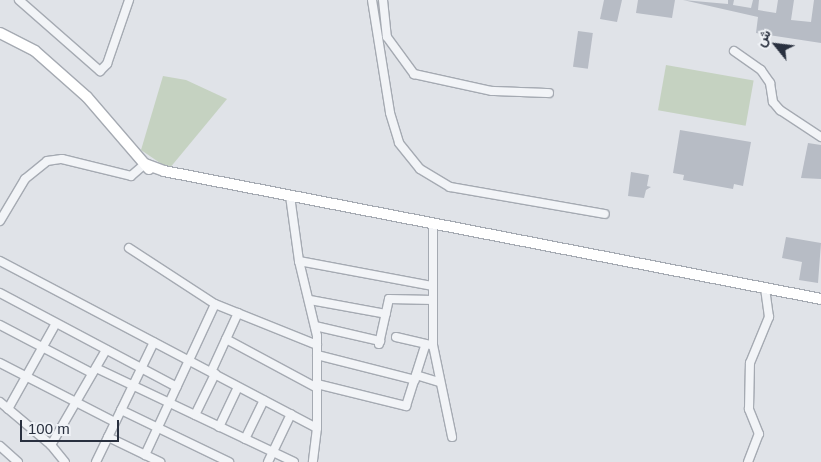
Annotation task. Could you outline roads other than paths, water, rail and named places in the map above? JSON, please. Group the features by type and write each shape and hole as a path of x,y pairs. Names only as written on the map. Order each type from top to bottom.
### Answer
{"street":[{"path":"19,0 100,71 107,64 129,0"},
{"path":"372,0 390,113 399,143 420,169 450,188 605,214"},
{"path":"383,0 386,37 414,74 492,91 549,93"},
{"path":"0,33 35,51 87,97 145,164 291,199 821,299"},
{"path":"734,51 762,70 770,84 773,102 780,110 821,137"},
{"path":"0,221 25,179 48,161 62,159 130,176 145,164"},
{"path":"291,199 299,261 310,300 317,345 317,428 313,462"},
{"path":"226,339 317,386 406,406 415,377 429,345 433,300 433,227"},
{"path":"129,248 215,304 317,345"},
{"path":"0,260 317,428"},
{"path":"299,261 432,286"},
{"path":"748,462 759,434 749,409 750,363 769,317 765,288"},
{"path":"0,293 177,387"},
{"path":"315,326 380,343 390,298 433,300"},
{"path":"310,300 386,314"},
{"path":"144,455 215,304"},
{"path":"195,415 238,313"},
{"path":"8,408 56,323"},
{"path":"0,325 43,347 133,385 294,462"},
{"path":"396,338 429,345"},
{"path":"98,461 154,342"},
{"path":"429,345 452,437"},
{"path":"51,445 106,350"},
{"path":"317,355 439,382"},
{"path":"0,363 115,422"},
{"path":"219,426 238,387"},
{"path":"246,439 264,400"},
{"path":"0,402 51,445 65,462"},
{"path":"121,410 229,462"},
{"path":"268,462 291,414"},
{"path":"108,437 160,462"},
{"path":"0,446 18,462"}]}
